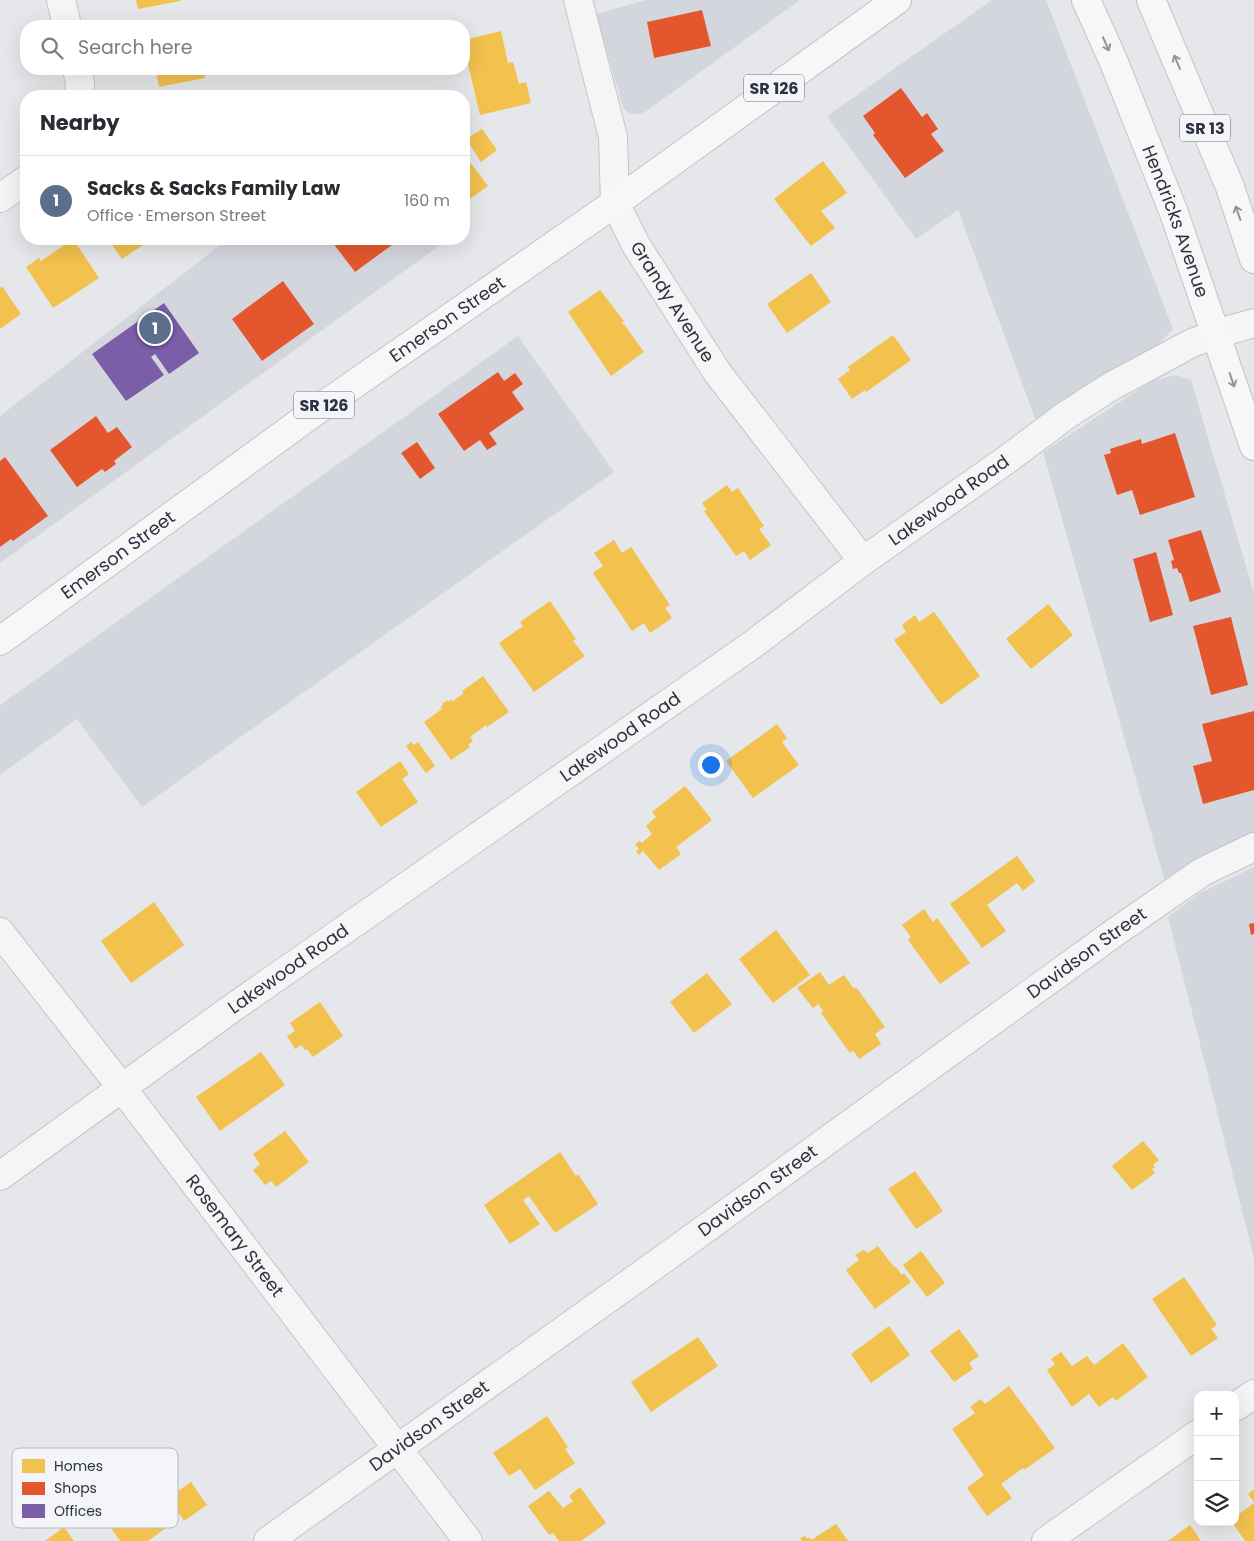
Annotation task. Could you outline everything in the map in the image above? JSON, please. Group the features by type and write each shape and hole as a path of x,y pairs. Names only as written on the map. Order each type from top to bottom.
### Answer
{"main road":[{"name":"Emerson Street","path":"0,641 317,410 615,203 897,0"},
{"name":"Hendricks Avenue","path":"1086,0 1113,60 1170,204 1254,446"},
{"name":"SR 13","path":"1151,0 1230,187 1254,259"}],"street":[{"path":"61,0 66,20"},
{"name":"Grandy Avenue","path":"578,0 613,137 615,203 636,245 717,372 863,562"},
{"path":"78,75 79,90"},
{"path":"0,198 20,184"},
{"name":"Lakewood Road","path":"0,1176 231,1009 752,644 1081,405 1110,387 1192,344 1216,334 1254,323"},
{"name":"Davidson Street","path":"268,1541 670,1254 1114,933 1202,872 1254,847"},
{"name":"Rosemary Street","path":"0,932 122,1088 468,1541"},
{"path":"1239,1404 1254,1394"},
{"path":"1046,1541 1195,1436"}],"shaded area":[{"path":"646,0 800,0 642,114 630,114 623,107 596,14"},
{"path":"992,0 1046,0 1173,329 1145,357 1036,421 958,210 916,239 827,116"},
{"path":"220,245 440,245 0,563 0,416"},
{"path":"518,336 614,472 142,807 77,719 0,775 0,705"},
{"path":"1176,375 1191,380 1254,593 1254,837 1166,885 1043,452 1152,381"},
{"path":"1254,867 1254,1258 1168,917 1200,893"}],"building: Homes":[{"path":"136,0 180,0 180,1 138,9"},
{"path":"501,31 508,63 513,62 519,84 526,82 531,103 480,115 470,72 470,39"},
{"path":"157,75 204,75 205,78 159,87"},
{"path":"482,129 497,150 481,162 470,145 470,136"},
{"path":"823,161 847,193 821,211 835,228 811,246 774,199"},
{"path":"470,162 488,186 470,199"},
{"path":"64,245 77,245 99,278 53,308 26,267 39,258 41,261"},
{"path":"112,245 143,245 122,259"},
{"path":"811,273 831,302 787,333 767,304"},
{"path":"2,286 21,314 0,329 0,288"},
{"path":"600,290 624,321 623,325 644,352 611,376 568,312"},
{"path":"893,335 911,360 866,392 865,390 852,399 838,379 850,370 848,367"},
{"path":"727,485 732,492 738,488 764,526 759,529 771,545 750,560 744,551 736,556 704,511 707,510 702,503"},
{"path":"614,540 622,553 631,547 670,605 665,608 672,618 650,633 644,623 632,631 593,573 603,566 594,553"},
{"path":"550,601 576,639 573,641 585,656 534,692 499,643 523,626 520,622"},
{"path":"1048,604 1073,635 1031,669 1006,639"},
{"path":"934,612 980,676 941,705 894,640 906,632 902,625 915,615 919,622"},
{"path":"483,676 509,712 470,737 473,741 468,745 470,747 451,760 424,722 442,709 440,707 447,700 448,702 453,701 464,693 462,691"},
{"path":"777,724 787,738 782,742 799,765 753,798 726,761"},
{"path":"411,742 414,745 418,742 435,766 426,773 406,746"},
{"path":"400,761 409,774 402,779 418,802 381,827 356,792"},
{"path":"685,786 712,820 676,847 681,854 659,870 643,851 639,855 636,851 639,849 635,844 640,841 642,843 652,834 646,826 656,817 652,812"},
{"path":"1017,856 1035,881 1023,891 1017,883 987,905 1006,931 982,948 950,904"},
{"path":"154,902 184,945 131,983 101,941"},
{"path":"924,909 933,922 937,918 970,963 940,984 908,940 911,937 902,925"},
{"path":"776,930 810,975 773,1003 739,959"},
{"path":"820,972 829,985 844,975 854,989 856,987 885,1027 875,1034 881,1044 859,1059 853,1050 850,1053 821,1013 823,1011 818,1004 813,1008 797,988"},
{"path":"707,973 732,1004 694,1033 670,1002"},
{"path":"320,1002 343,1036 313,1057 301,1045 295,1049 287,1036 295,1031 290,1023"},
{"path":"261,1052 285,1085 220,1131 196,1097"},
{"path":"285,1131 309,1162 276,1187 271,1181 265,1185 253,1170 260,1164 253,1154"},
{"path":"1143,1141 1159,1160 1153,1165 1155,1167 1152,1169 1155,1173 1132,1190 1112,1166"},
{"path":"560,1152 576,1176 578,1174 598,1204 555,1233 529,1196 523,1200 540,1224 510,1244 484,1205"},
{"path":"915,1171 943,1211 916,1229 888,1189"},
{"path":"878,1246 894,1267 902,1275 904,1273 911,1282 875,1309 846,1270 859,1260 855,1255 863,1250 868,1253"},
{"path":"921,1251 945,1283 927,1297 903,1265"},
{"path":"1184,1277 1217,1325 1211,1329 1218,1338 1191,1356 1152,1299"},
{"path":"889,1326 910,1355 871,1383 851,1354"},
{"path":"959,1329 979,1356 969,1363 973,1369 954,1382 930,1351"},
{"path":"698,1337 718,1366 651,1412 631,1382"},
{"path":"1123,1343 1148,1377 1116,1401 1113,1397 1099,1407 1089,1394 1072,1407 1047,1370 1055,1364 1051,1359 1061,1352 1072,1366 1087,1356 1094,1365"},
{"path":"1009,1386 1055,1448 1001,1484 1012,1498 987,1516 967,1488 984,1475 952,1429 975,1413 970,1407 975,1403 981,1399 985,1404"},
{"path":"547,1416 568,1447 565,1449 575,1463 535,1490 520,1469 509,1476 493,1453"},
{"path":"191,1482 207,1505 184,1521 178,1512 178,1491"},
{"path":"580,1487 606,1523 581,1541 559,1541 553,1533 549,1535 528,1506 549,1491 563,1508 573,1501 569,1496"},
{"path":"1254,1489 1254,1502 1248,1494"},
{"path":"1254,1503 1254,1541 1245,1541 1235,1526 1239,1526 1239,1514"},
{"path":"836,1524 848,1541 802,1541 800,1539 805,1535 807,1539 809,1537 811,1540"},
{"path":"1190,1525 1201,1541 1168,1541"},
{"path":"65,1528 74,1541 45,1541"},
{"path":"111,1528 166,1528 148,1541 120,1541"}],"building: Shops":[{"path":"702,10 711,46 654,58 647,22"},
{"path":"901,88 922,117 927,113 938,129 931,134 944,151 905,178 873,135 875,133 863,116"},
{"path":"335,245 392,245 355,272"},
{"path":"283,281 314,324 262,361 232,319"},
{"path":"498,372 504,381 515,373 523,384 512,392 524,409 489,433 497,444 487,450 480,440 464,451 438,414"},
{"path":"96,416 108,433 117,427 132,447 114,461 116,464 105,472 102,469 77,487 50,450"},
{"path":"1175,433 1195,497 1140,515 1132,490 1117,495 1104,455 1111,453 1110,449 1141,439 1142,444"},
{"path":"417,442 435,468 420,479 401,453"},
{"path":"5,457 48,516 13,541 11,539 0,547 0,461"},
{"path":"1201,530 1221,592 1190,602 1181,573 1179,573 1177,568 1173,569 1171,561 1174,560 1168,540"},
{"path":"1156,552 1173,615 1150,622 1133,559"},
{"path":"1231,617 1248,685 1211,695 1193,626"},
{"path":"1254,711 1254,790 1203,804 1193,766 1212,761 1202,724"},
{"path":"1254,923 1254,934 1251,935 1249,924"}],"building: Offices":[{"path":"164,303 199,353 169,374 155,354 151,357 164,375 126,401 92,354"}],"place":[{"name":"Sacks & Sacks Family Law","path":"155,328"}]}
